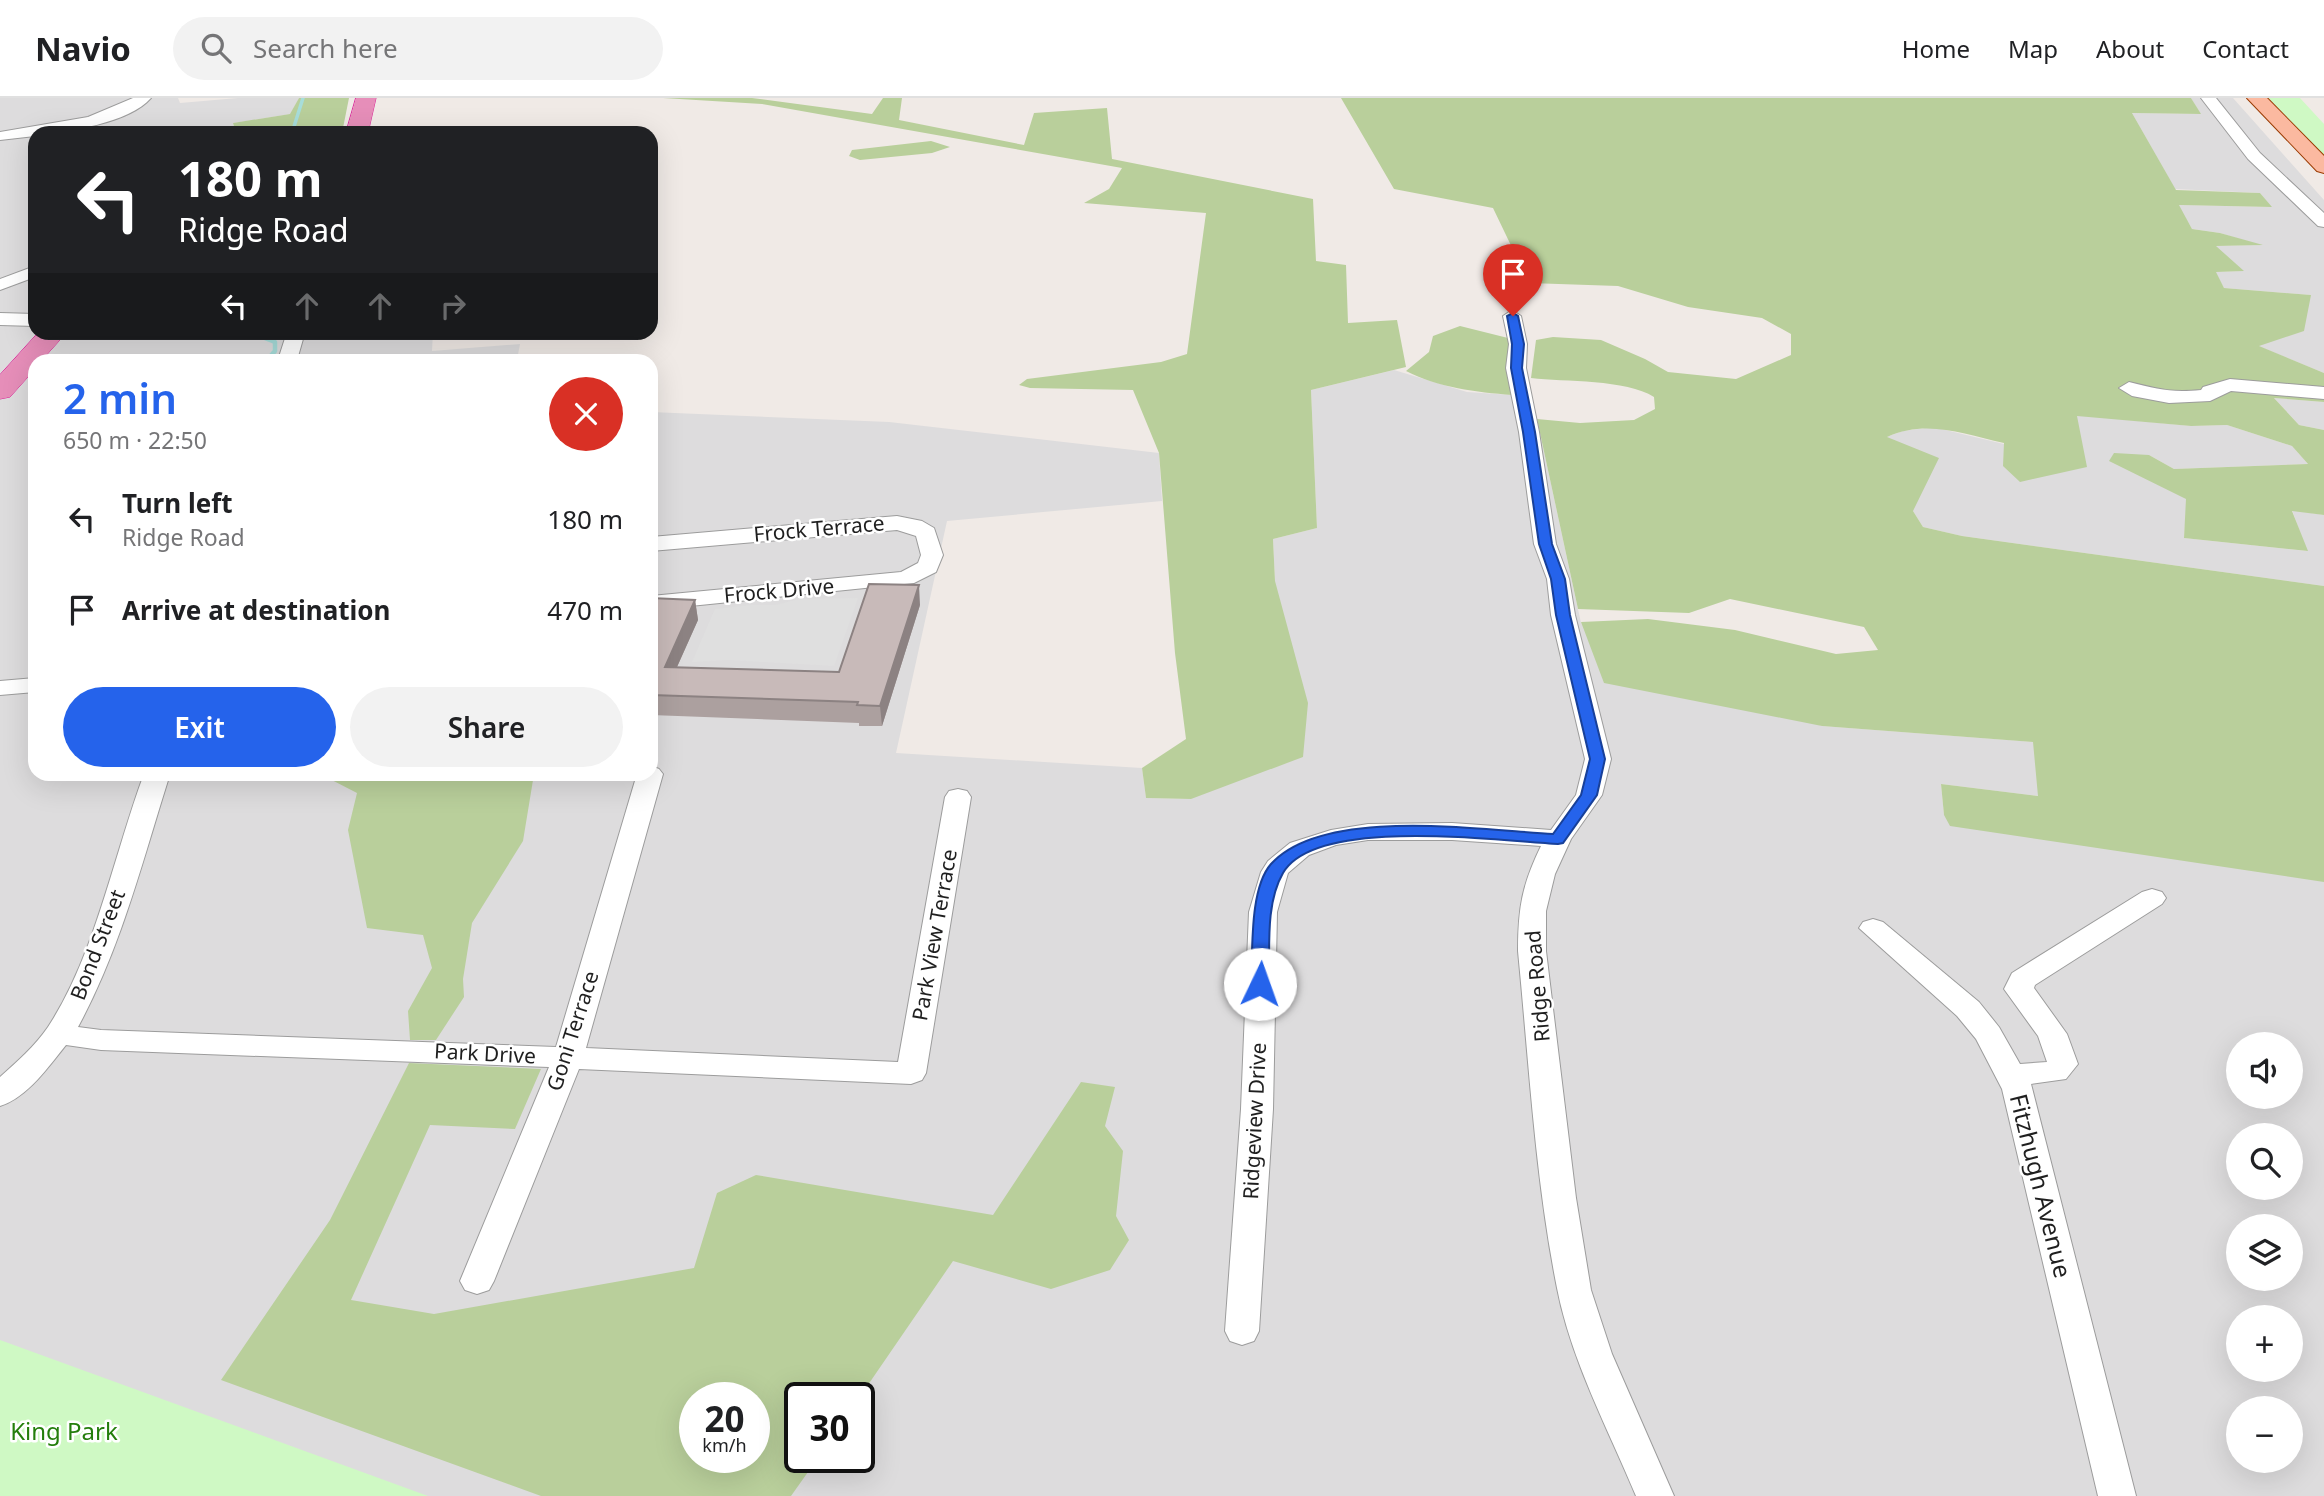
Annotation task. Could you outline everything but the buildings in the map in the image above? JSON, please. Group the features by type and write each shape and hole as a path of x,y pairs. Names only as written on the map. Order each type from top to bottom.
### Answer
{"highway":[{"path":"360,126 366,98"},
{"path":"34,354 47,340"},
{"path":"0,391 28,360"}],"main road":[{"path":"2256,98 2324,167"}],"street":[{"path":"52,126 115,113 144,98"},
{"path":"2208,98 2255,156 2324,222"},
{"path":"1,156 1,134 28,130"},
{"path":"0,285 28,274"},
{"name":"Ridge Road","path":"1513,316 1518,344 1516,368 1529,432 1545,544 1558,579 1563,615 1598,759 1589,795 1558,839 1535,893 1532,911 1532,951 1560,1198 1574,1290 1583,1323 1655,1496"},
{"path":"0,319 28,320"},
{"path":"2129,388 2165,398 2210,395 2210,391 2230,385 2324,393"},
{"name":"Frock Terrace","path":"658,543 897,523 914,526 926,533 932,555 928,567 906,578"},
{"name":"Frock Drive","path":"658,602 906,578"},
{"path":"0,688 28,686"},
{"name":"Bond Street","path":"0,1095 34,1063 59,1034 83,990 102,943 155,781"},
{"name":"Goni Terrace","path":"477,1281 568,1058 647,781"},
{"name":"Park View Terrace","path":"911,1073 958,797"},
{"name":"Ridgeview Drive","path":"1242,1331 1257,1109 1264,912 1268,885 1278,867 1306,847 1327,839 1367,832 1558,839"},
{"path":"2011,1075 2055,1072 2063,1063 2062,1053 2055,1040 2019,989 2022,980 2152,898"},
{"name":"Fitzhugh Avenue","path":"1873,928 1968,1009 1988,1034 2018,1089 2117,1496"},
{"name":"Park Drive","path":"59,1034 101,1040 911,1073"}],"shaded area":[{"path":"0,98 178,98 180,103 238,98 299,98 291,114 233,123 234,126 28,126 28,340 433,340 432,351 520,344 518,354 28,354 28,781 658,781 658,412 889,422 1159,453 1162,501 947,521 896,753 1142,768 1146,798 1191,799 1275,581 1273,539 1317,528 1311,390 1394,370 1467,392 1512,395 1537,419 1581,623 1822,726 2034,742 2039,796 1941,784 1944,815 2324,877 2324,1496 0,1496"},
{"path":"2191,98 2233,98 2324,200 2324,373 2258,346 2311,295 2224,288 2215,272 2242,271 2215,246 2259,245 2220,233 2192,229 2178,205 2271,207 2260,193 2175,189 2132,113 2200,114"},
{"path":"2274,398 2324,402 2324,430 2299,425"},
{"path":"2077,415 2191,426 2227,425 2292,446 2308,464 2174,469 2149,455 2187,499 2184,538 2307,551 2292,510 2324,515 2324,586 1962,536 1923,527 1913,511 1886,437 1903,431 1933,427 2004,444"},
{"path":"858,598 834,666 728,660 692,662 715,609 776,605 799,599"}],"green space":[{"path":"299,98 349,98 343,126 234,126 233,123 290,114"},
{"path":"663,98 752,98 872,114 883,98 902,98 899,120 1024,145 1034,113 1107,108 1112,159 1313,199 1316,261 1346,265 1348,323 1397,320 1406,367 1311,390 1317,528 1273,539 1275,581 1308,703 1303,757 1191,799 1146,798 1142,768 1186,739 1175,653 1159,453 1133,390 1030,388 1019,385 1027,379 1161,362 1187,354 1206,213 1084,203 1109,189 1122,168 762,104"},
{"path":"1341,98 2191,98 2201,114 2132,113 2176,190 2260,193 2272,207 2179,205 2192,229 2220,233 2263,245 2216,246 2244,271 2216,272 2224,288 2311,295 2304,331 2259,346 2324,373 2324,402 2274,398 2299,425 2324,430 2324,515 2292,511 2308,551 2184,538 2186,499 2109,461 2114,453 2149,455 2174,469 2308,464 2292,446 2227,425 2191,426 2077,416 2087,467 2020,482 2003,466 2004,443 1960,432 1931,429 1916,429 1887,437 1939,458 1913,511 1923,527 1962,536 2324,586 2324,882 1950,826 1944,815 1941,784 2038,796 2033,742 1822,726 1604,683 1581,622 1648,619 1735,630 1836,654 1878,650 1864,627 1730,599 1689,613 1578,609 1537,419 1580,423 1634,420 1655,409 1654,397 1642,391 1612,384 1531,378 1536,340 1553,337 1601,340 1668,372 1736,379 1791,355 1791,334 1762,318 1688,307 1618,286 1529,283 1493,208 1394,189"},
{"path":"2268,98 2300,98 2324,124 2324,156"},
{"path":"931,141 950,147 932,153 860,160 849,156 852,150"},
{"path":"1460,326 1508,338 1512,395 1471,391 1406,371 1429,352 1433,336"},
{"path":"334,781 533,781 523,841 472,923 463,979 464,997 436,1040 410,1040 408,1011 432,968 423,935 367,928 348,830 357,793"},
{"path":"409,1063 541,1069 515,1129 430,1125 351,1300 434,1314 694,1268 717,1193 756,1175 993,1215 1081,1082 1115,1087 1105,1126 1123,1151 1116,1216 1129,1240 1110,1270 1051,1289 953,1261 870,1382 784,1382 784,1473 807,1473 791,1496 541,1496 221,1380 330,1220"},
{"name":"King Park","path":"0,1340 428,1496 0,1496"}],"waterway":[{"path":"294,126 303,98"},
{"path":"270,340 275,342 272,354"}],"route":[{"path":"1260,984 1268,885 1278,867 1306,847 1348,834 1391,831 1558,839 1589,795 1598,759 1563,615 1558,579 1545,544 1529,432 1516,368 1518,344 1513,316"}]}
